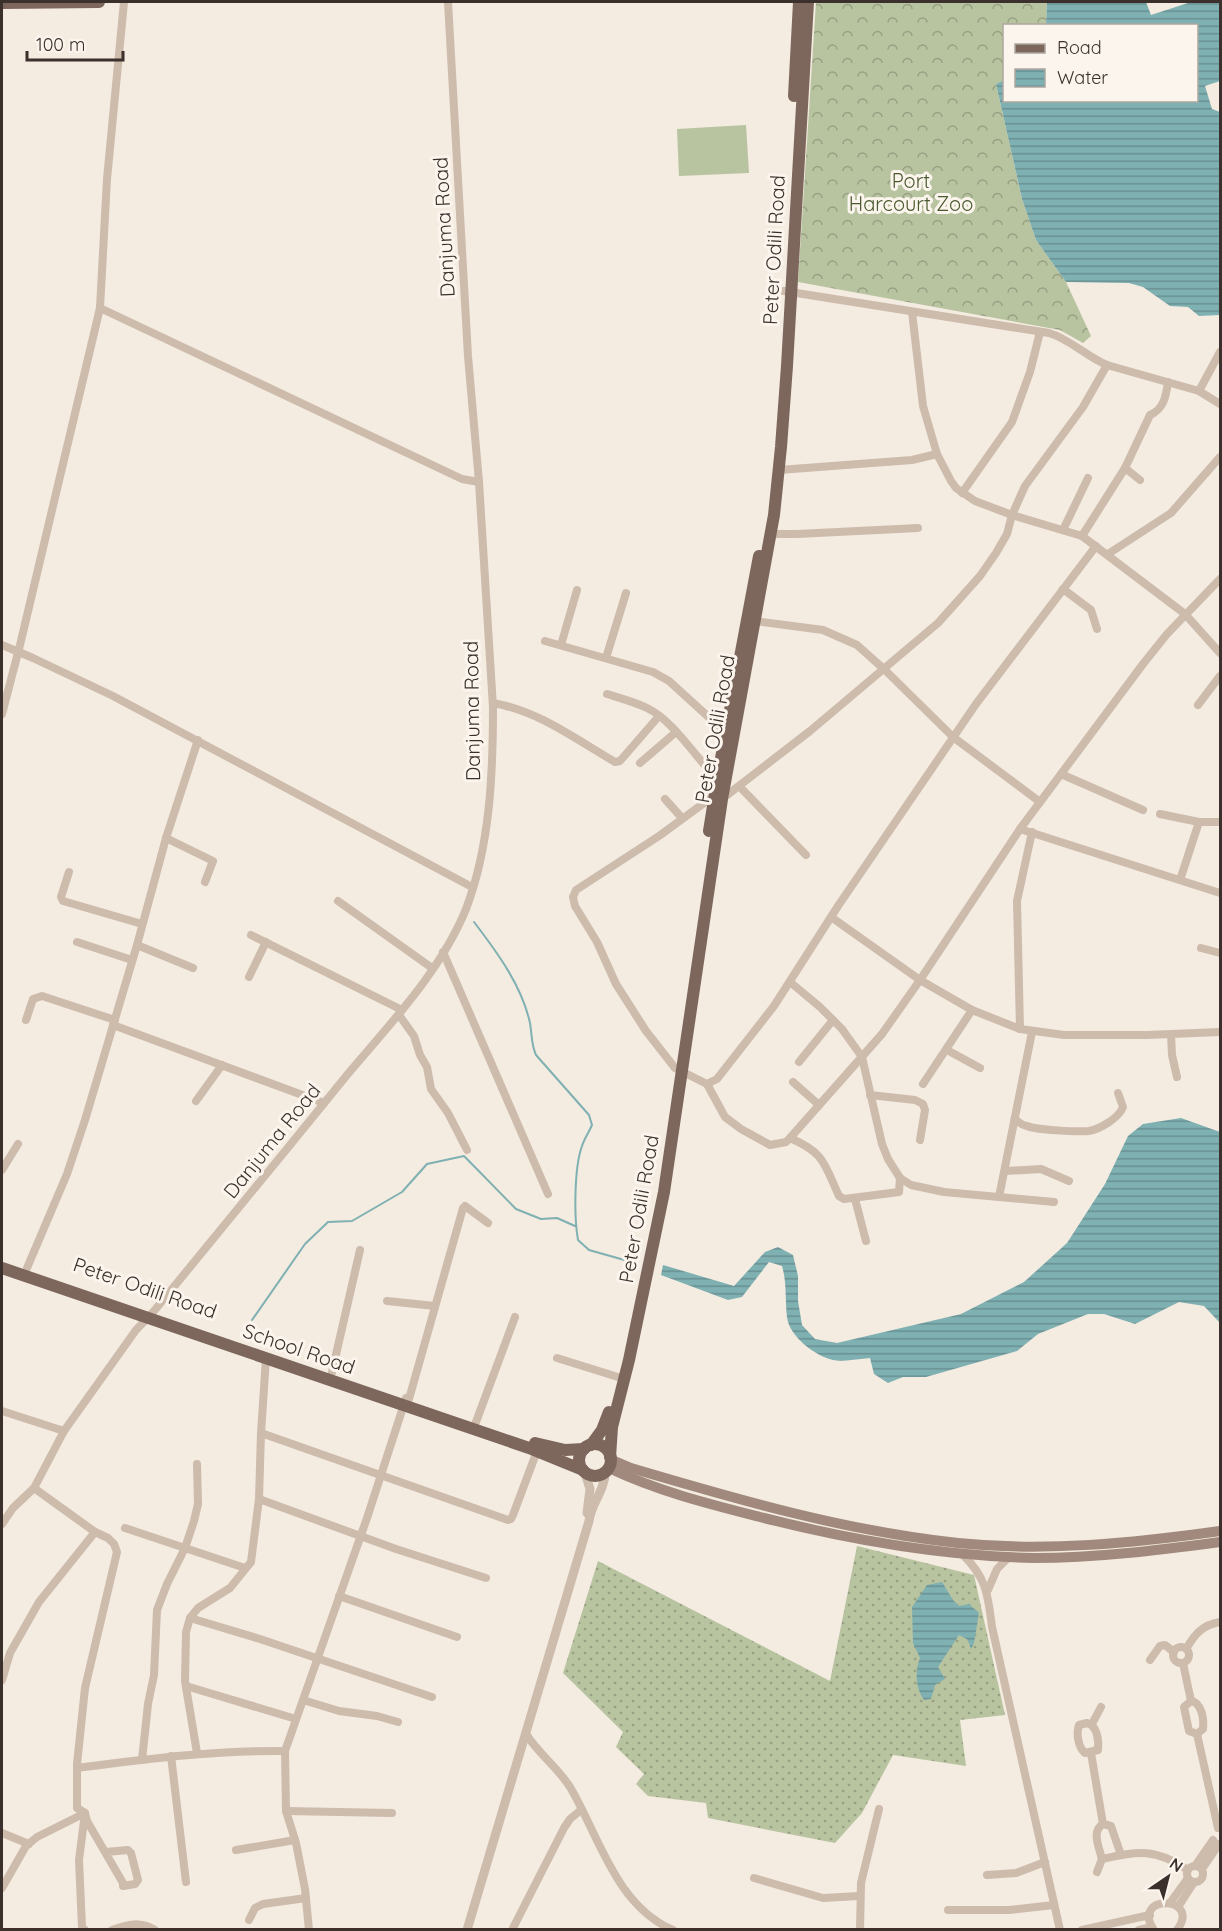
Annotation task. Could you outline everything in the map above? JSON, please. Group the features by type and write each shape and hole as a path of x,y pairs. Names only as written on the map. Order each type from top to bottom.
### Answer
{"main road":[{"path":"2,3 99,2"},
{"name":"Peter Odili Road","path":"719,797 717,779 771,488 787,291 806,2"},
{"name":"Peter Odili Road","path":"609,1464 612,1428 629,1360 663,1198 719,797 771,534 779,470 787,291"},
{"name":"Peter Odili Road","path":"2,1260 151,1314 332,1372 406,1401 557,1449 587,1447 605,1423 618,1377 657,1192 679,1071"},
{"name":"School Road","path":"2,1268 151,1314 266,1358 406,1401 584,1471"},
{"path":"609,1464 595,1476 584,1471 579,1458 587,1447 602,1446 609,1464 648,1485 672,1493 785,1523 896,1546 963,1555 1009,1557 1121,1554 1221,1542"},
{"path":"609,1464 631,1468 774,1509 850,1527 960,1544 1078,1546 1119,1544 1221,1531"}],"street":[{"path":"2,714 100,308 107,178 124,2"},
{"name":"Danjuma Road","path":"2,1524 13,1508 33,1488 64,1431 136,1330 400,1013 443,952 466,908 482,847 489,799 493,703 479,482 467,345 448,2"},
{"path":"787,291 1059,336 1094,360 1199,391 1221,404"},
{"path":"100,308 462,479 479,482"},
{"path":"912,312 921,394 937,454 951,481 962,493 975,501 1012,515 1082,536 1185,614 1221,653"},
{"path":"962,493 1012,422 1030,372 1040,332"},
{"path":"1199,391 1221,352"},
{"path":"1107,365 1083,407 1025,486 1012,515 1007,534 980,576 938,623 885,670 739,786 682,818 659,836 576,890 573,897 575,906 597,942 615,984 646,1031 679,1071 707,1084 725,1117 741,1129 770,1145 786,1142 862,1057 920,980 1020,829 1143,664 1185,614 1221,579"},
{"path":"1082,536 1125,468 1150,415 1163,404 1168,382"},
{"path":"779,470 912,460 937,454"},
{"path":"1108,554 1171,513 1221,457"},
{"path":"1125,468 1140,480"},
{"path":"1063,530 1088,478"},
{"path":"771,534 918,528"},
{"path":"707,1084 717,1078 735,1058 790,982 952,737 1096,546"},
{"path":"1063,589 1091,610 1097,629"},
{"path":"561,645 577,590"},
{"path":"606,658 626,593"},
{"path":"755,621 823,630 857,645 952,737 1040,802"},
{"path":"545,641 653,672 669,681 725,732"},
{"path":"2,645 113,696 472,887"},
{"path":"1198,705 1221,676"},
{"path":"607,694 647,708 659,716 717,779"},
{"path":"493,703 514,707 544,719 615,762 620,761 659,716"},
{"path":"640,763 676,732"},
{"path":"27,1268 67,1174 137,945 166,838 198,740"},
{"path":"1061,774 1143,810"},
{"path":"739,786 806,855"},
{"path":"665,799 682,818"},
{"path":"1160,814 1200,822 1221,822"},
{"path":"1180,880 1200,822"},
{"path":"1020,829 1221,893"},
{"path":"1020,1029 1017,901 1032,832"},
{"path":"166,838 213,861 205,882"},
{"path":"69,872 61,897 63,901 142,924"},
{"path":"338,901 432,968"},
{"path":"831,917 920,980 972,1010 1020,1029 1064,1035 1221,1032"},
{"path":"251,935 400,1013 414,1036 426,1067 431,1089 448,1113 467,1150"},
{"path":"77,942 132,960"},
{"path":"249,976 266,942"},
{"path":"137,945 193,968"},
{"path":"1201,948 1221,952"},
{"path":"443,952 548,1194"},
{"path":"790,982 833,1020 862,1057 882,1144 900,1178 910,1185 944,1192 1054,1202"},
{"path":"26,1020 33,999 37,996 324,1103"},
{"path":"923,1084 972,1010"},
{"path":"799,1062 833,1020"},
{"path":"999,1197 1032,1032"},
{"path":"1171,1034 1172,1055 1177,1077"},
{"path":"947,1050 980,1068"},
{"path":"196,1101 222,1065"},
{"path":"793,1082 819,1105"},
{"path":"1015,1119 1025,1126 1035,1128 1090,1131 1110,1121 1121,1112 1123,1107 1118,1093"},
{"path":"870,1095 915,1100 923,1104 925,1110 920,1140"},
{"path":"790,1138 810,1147 818,1154 839,1196 844,1199 898,1192 900,1178"},
{"path":"2,1170 18,1144"},
{"path":"1005,1170 1041,1169 1069,1181"},
{"path":"855,1199 866,1241"},
{"path":"309,1929 306,1898 295,1840 286,1811 285,1751 406,1401 463,1208 465,1206 488,1223"},
{"path":"332,1372 360,1250"},
{"path":"387,1301 435,1306"},
{"path":"476,1422 515,1317"},
{"path":"197,1753 186,1686 186,1632 190,1618 198,1608 230,1588 251,1562 259,1499 266,1358"},
{"path":"557,1358 618,1377"},
{"path":"2,1411 64,1431"},
{"path":"261,1433 508,1520 513,1515 537,1451"},
{"path":"142,1760 148,1704 154,1675 157,1610 185,1548 198,1504 197,1464"},
{"path":"467,1929 589,1521 590,1511 602,1490 609,1464"},
{"path":"584,1471 590,1489 587,1514 589,1521"},
{"path":"33,1488 95,1532 108,1538 114,1544 117,1552 85,1688 77,1768 77,1808 85,1813 87,1821 123,1882 123,1886 135,1884 138,1880 129,1850 106,1852"},
{"path":"259,1499 486,1578"},
{"path":"125,1527 245,1568"},
{"path":"2,1680 10,1653 39,1602 95,1532"},
{"path":"963,1555 976,1568 988,1590 992,1627 1060,1929"},
{"path":"988,1590 997,1569 1009,1557"},
{"path":"339,1596 457,1637"},
{"path":"190,1618 432,1697"},
{"path":"1186,1649 1201,1628 1221,1622"},
{"path":"1150,1660 1160,1646 1165,1645 1174,1652 1175,1660 1183,1663"},
{"path":"1174,1652 1179,1648 1186,1649"},
{"path":"1183,1663 1189,1657 1186,1649"},
{"path":"1183,1663 1191,1701"},
{"path":"186,1686 296,1719"},
{"path":"303,1700 339,1711 377,1716 398,1722"},
{"path":"1191,1701 1200,1707 1204,1725 1197,1734"},
{"path":"1191,1701 1184,1707 1187,1727 1189,1731 1197,1734"},
{"path":"1092,1724 1079,1725 1077,1731 1081,1749 1085,1753 1098,1750 1099,1744 1092,1724 1101,1707"},
{"path":"525,1734 569,1785 616,1876 629,1896 660,1924 673,1929"},
{"path":"1174,1905 1193,1873 1217,1842 1212,1833 1219,1828 1197,1734"},
{"path":"77,1768 197,1753 243,1750 285,1751"},
{"path":"1091,1753 1103,1824"},
{"path":"171,1756 186,1882"},
{"path":"860,1929 859,1896 879,1809"},
{"path":"512,1929 564,1828 570,1819 581,1810"},
{"path":"286,1811 393,1813"},
{"path":"2,1888 29,1844 37,1837 85,1813"},
{"path":"85,1813 79,1860 82,1927 85,1929"},
{"path":"1097,1872 1101,1859 1096,1833 1098,1827 1103,1824 1111,1826 1121,1854"},
{"path":"2,1833 29,1844"},
{"path":"236,1850 295,1840"},
{"path":"1101,1859 1121,1854 1160,1854 1171,1858 1193,1873"},
{"path":"987,1875 1016,1873 1045,1862"},
{"path":"754,1878 823,1898 859,1896"},
{"path":"249,1920 255,1908 263,1904 306,1898"},
{"path":"1139,1929 1153,1928 1150,1915 1156,1904 1174,1905 1182,1915 1178,1929"},
{"path":"948,1910 1008,1910 1054,1905"},
{"path":"1083,1929 1150,1915"},
{"path":"112,1929 143,1923 155,1929"}],"green space":[{"name":"Port Harcourt Zoo","path":"816,2 1047,2 1046,24 1003,24 1003,80 996,84 1022,199 1036,240 1066,282 1091,336 1083,343 1060,330 798,282"},
{"path":"746,125 749,173 679,176 677,129"},
{"path":"857,1546 974,1575 1005,1715 960,1720 966,1766 893,1755 862,1813 835,1843 708,1818 706,1803 648,1796 636,1784 644,1774 616,1747 623,1732 563,1673 598,1561 830,1681"}],"water":[{"path":"1047,2 1146,2 1151,15 1191,2 1220,2 1220,81 1205,86 1212,109 1220,112 1220,315 1199,316 1188,307 1170,306 1143,287 1129,283 1066,282 1036,240 1022,199 996,84 1003,80 1003,102 1198,102 1198,24 1046,24"},
{"path":"1181,1118 1220,1132 1220,1323 1204,1306 1179,1302 1135,1324 1104,1314 1088,1314 1038,1334 1017,1351 926,1377 903,1377 888,1383 874,1374 870,1358 833,1360 811,1350 798,1338 792,1331 787,1317 782,1266 769,1262 742,1297 728,1300 661,1275 663,1265 734,1286 765,1252 778,1247 793,1255 798,1276 798,1301 802,1325 815,1339 837,1343 961,1314 1024,1282 1067,1243 1105,1184 1128,1136 1143,1124"},
{"path":"942,1582 959,1606 969,1604 979,1613 971,1649 968,1640 959,1635 938,1667 945,1679 935,1685 931,1699 924,1700 917,1685 917,1668 920,1658 913,1643 912,1607 927,1585"}],"waterway":[{"path":"474,922 500,957 515,983 526,1009 536,1055 589,1115 592,1125 579,1155 576,1180 575,1206 578,1240 589,1250 635,1263"},
{"path":"252,1320 305,1244 328,1222 352,1221 402,1192 427,1164 464,1156 516,1209 541,1219 557,1218 575,1226"}]}
